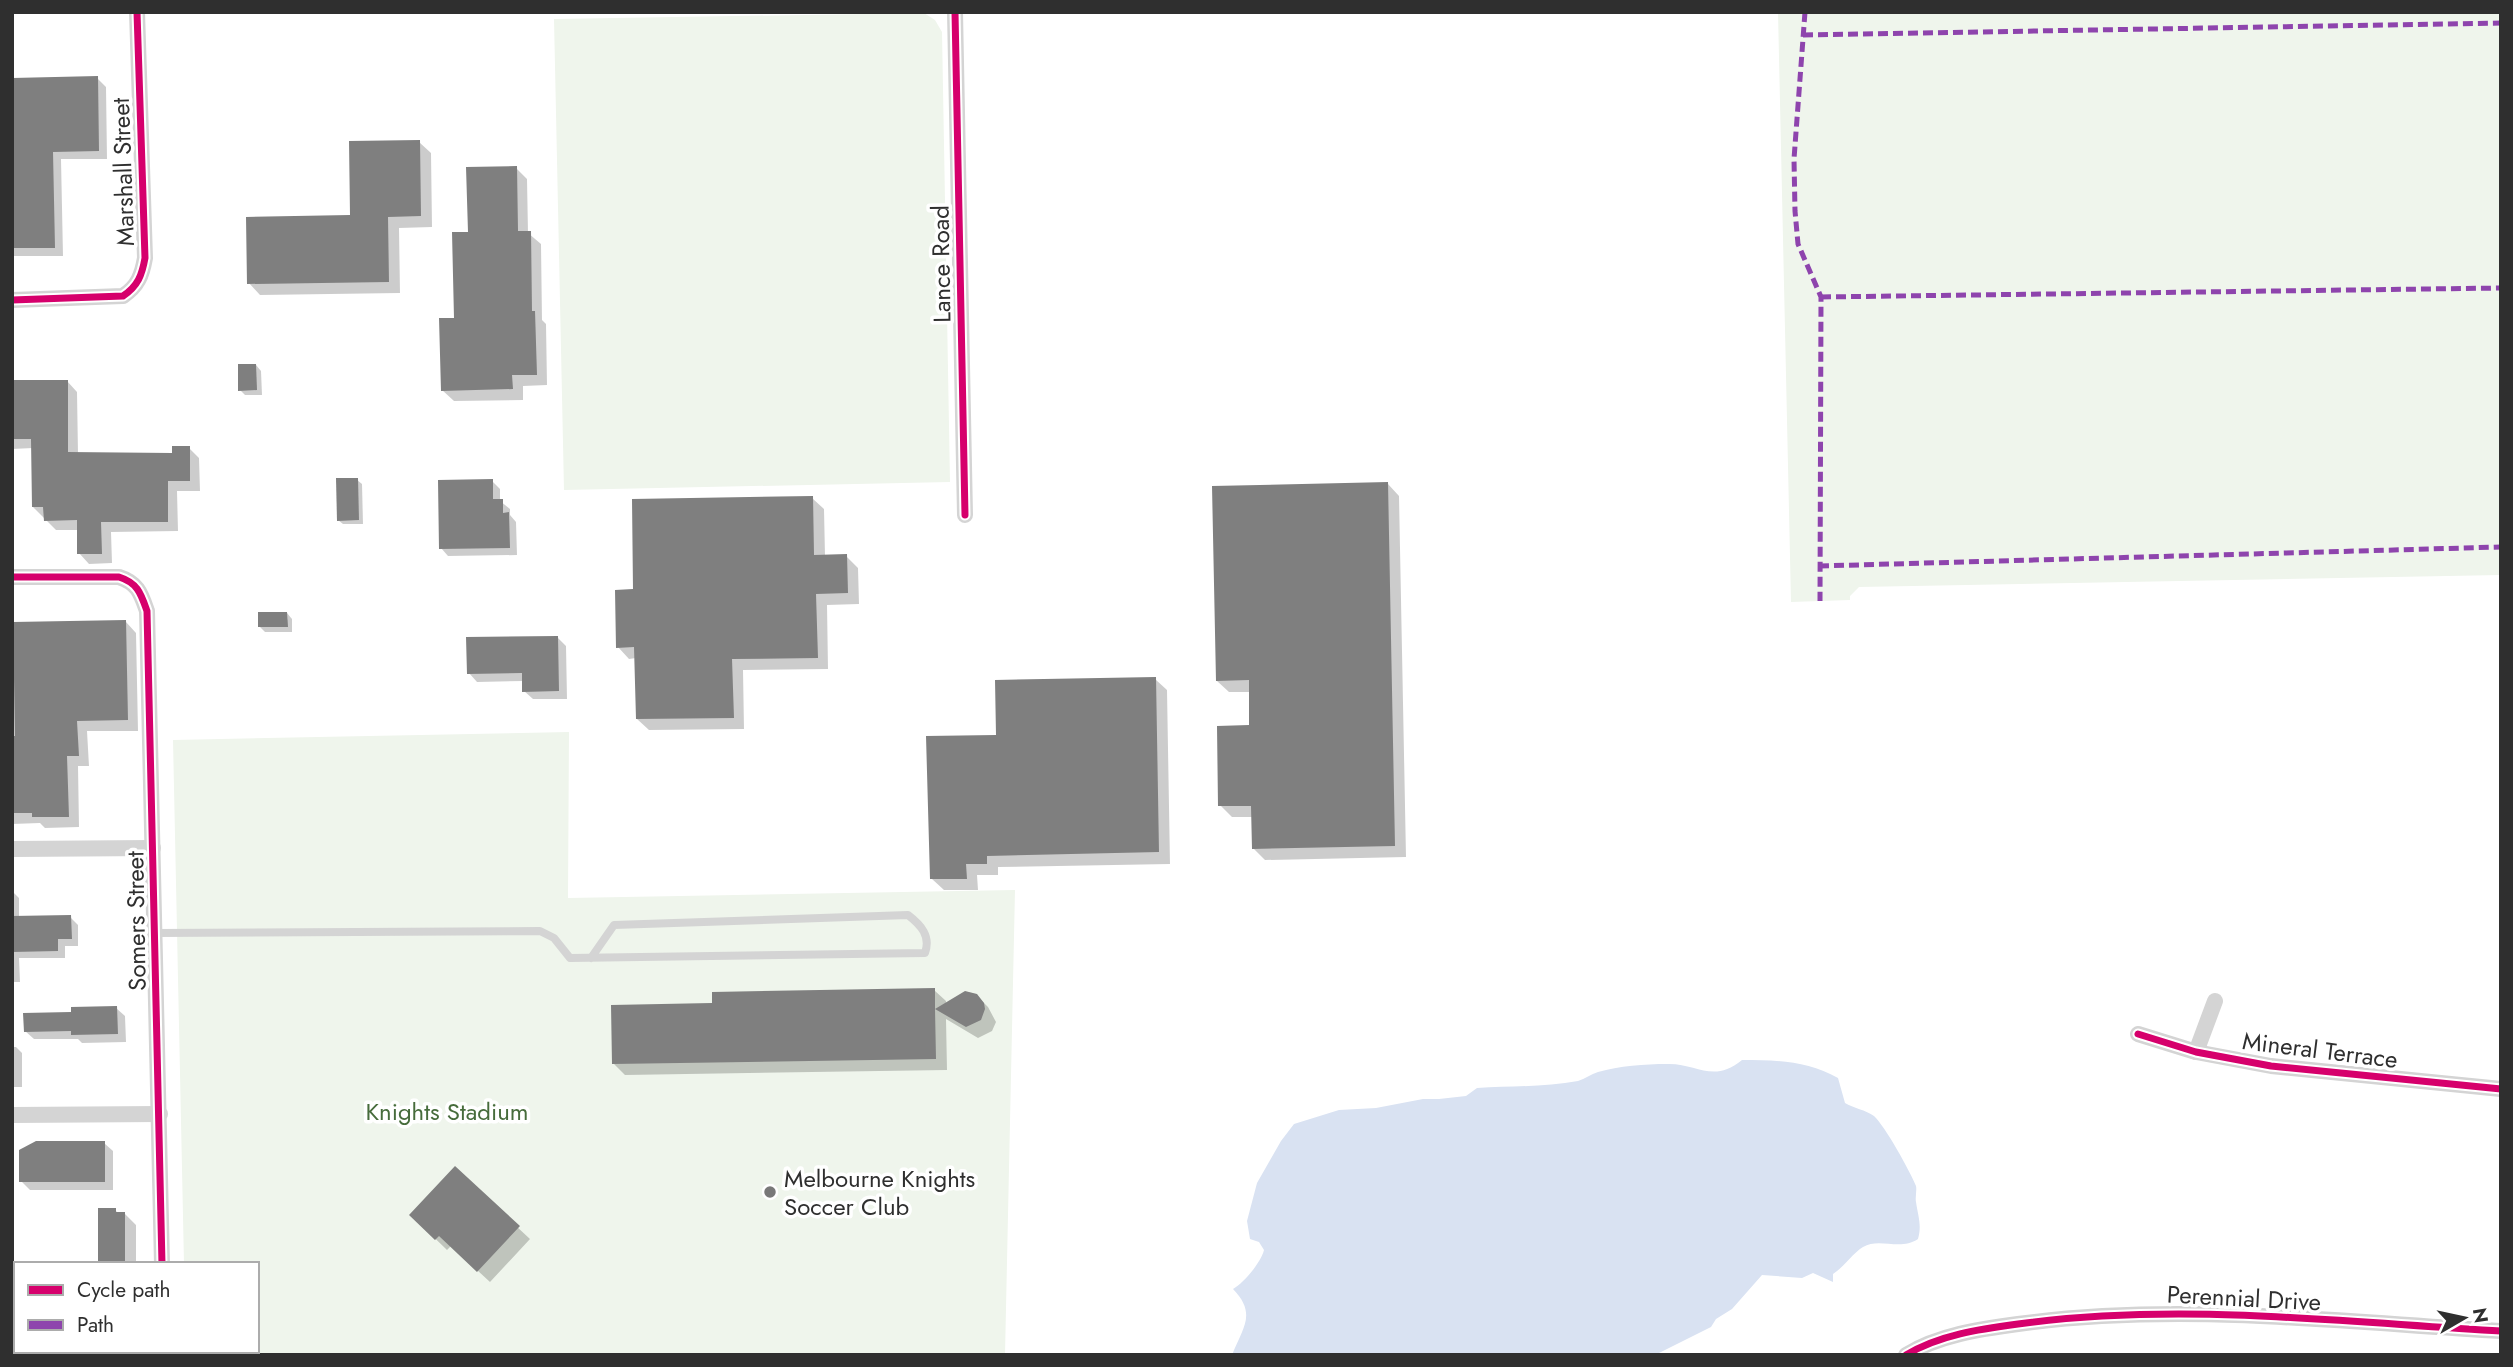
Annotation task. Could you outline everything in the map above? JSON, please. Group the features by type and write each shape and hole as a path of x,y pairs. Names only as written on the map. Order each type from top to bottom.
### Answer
{"street":[{"name":"Marshall Street","path":"12,300 123,296 133,289 142,276 145,258 137,12"},
{"name":"Lance Road","path":"955,12 965,515"},
{"name":"Somers Street","path":"12,577 119,577 131,581 140,593 147,611 162,1262"},
{"path":"12,849 153,848"},
{"path":"2196,1052 2215,1001"},
{"name":"Mineral Terrace","path":"2138,1034 2196,1052 2271,1066 2501,1089"},
{"path":"12,1115 160,1114"},
{"name":"Perennial Drive","path":"1906,1355 1933,1342 1996,1327 2124,1314 2178,1314 2501,1331"}],"lane":[{"path":"155,933 540,931 554,938 570,958 592,958 925,953 928,944 922,926 908,915 614,926 592,958"}],"green space":[{"path":"1778,12 2501,12 2501,575 1859,587 1850,596 1850,600 1791,602"},
{"path":"924,13 935,20 942,32 950,482 564,490 554,19"},
{"name":"Knights Stadium","path":"569,732 568,898 1015,890 1005,1355 186,1355 259,1353 259,1262 184,1262 173,740"}],"water":[{"path":"1742,1060 1803,1065 1838,1078 1845,1103 1871,1114 1879,1121 1913,1179 1920,1225 1918,1239 1904,1244 1876,1243 1863,1247 1833,1274 1833,1282 1813,1273 1802,1278 1762,1275 1732,1309 1716,1319 1711,1327 1655,1355 1232,1355 1246,1321 1245,1306 1233,1289 1252,1272 1264,1250 1259,1242 1250,1239 1247,1221 1257,1183 1294,1124 1339,1110 1466,1096 1477,1088 1578,1081 1598,1072 1623,1067 1678,1065 1713,1072 1732,1067"}],"building":[{"path":"98,76 99,151 53,152 55,248 12,248 12,78"},
{"path":"420,140 421,216 388,217 389,282 247,284 246,217 350,215 349,141"},
{"path":"517,166 518,231 531,231 532,311 535,311 537,375 512,375 513,389 441,391 439,318 454,318 452,232 468,232 466,167"},
{"path":"238,364 256,364 257,390 238,391"},
{"path":"12,380 68,380 68,452 172,453 172,446 190,446 190,481 168,481 168,522 101,522 102,554 77,554 77,520 44,521 43,507 32,507 31,439 12,439"},
{"path":"336,478 358,478 359,520 337,521"},
{"path":"493,479 493,499 503,499 503,513 509,512 510,548 439,549 438,480"},
{"path":"1388,482 1395,846 1252,849 1251,806 1218,806 1217,726 1249,725 1249,680 1216,681 1212,486"},
{"path":"813,496 814,555 847,554 848,593 816,594 818,658 732,659 734,718 636,719 634,647 616,648 615,590 633,589 632,499"},
{"path":"258,612 287,612 288,627 258,627"},
{"path":"126,620 128,720 77,721 79,756 67,756 69,817 32,817 32,813 12,813 12,736 15,736 13,622"},
{"path":"558,636 559,691 522,692 522,673 467,674 466,637"},
{"path":"1156,677 1159,852 987,856 987,864 966,864 967,879 930,879 926,736 996,735 995,680"},
{"path":"71,915 72,939 58,939 58,951 12,952 12,916"},
{"path":"935,988 936,1059 612,1064 611,1005 712,1003 712,992"},
{"path":"965,991 977,994 985,1009 981,1020 966,1027 935,1009"},
{"path":"117,1006 118,1034 24,1032 23,1013 71,1012 71,1007"},
{"path":"36,1141 105,1141 105,1182 19,1182 19,1150"},
{"path":"455,1166 520,1226 477,1272 439,1236 435,1240 409,1215"},
{"path":"98,1208 116,1208 116,1212 125,1212 125,1262 98,1262"}],"marked path":[{"path":"1805,12 1794,159 1795,211 1798,244 1821,297 1820,601"},
{"path":"1803,35 2501,23"},
{"path":"1821,297 2501,288"},
{"path":"1819,566 2501,547"}],"cycle path":[{"path":"12,300 123,296 141,275 145,258 137,12"},
{"path":"955,12 965,515"},
{"path":"12,577 119,577 135,586 147,611 162,1262"},
{"path":"2138,1034 2196,1052 2271,1066 2501,1089"},
{"path":"1906,1355 1932,1342 1989,1328 2078,1318 2138,1315 2259,1316 2501,1331"}],"place":[{"name":"Melbourne Knights Soccer Club","path":"770,1192"}]}
